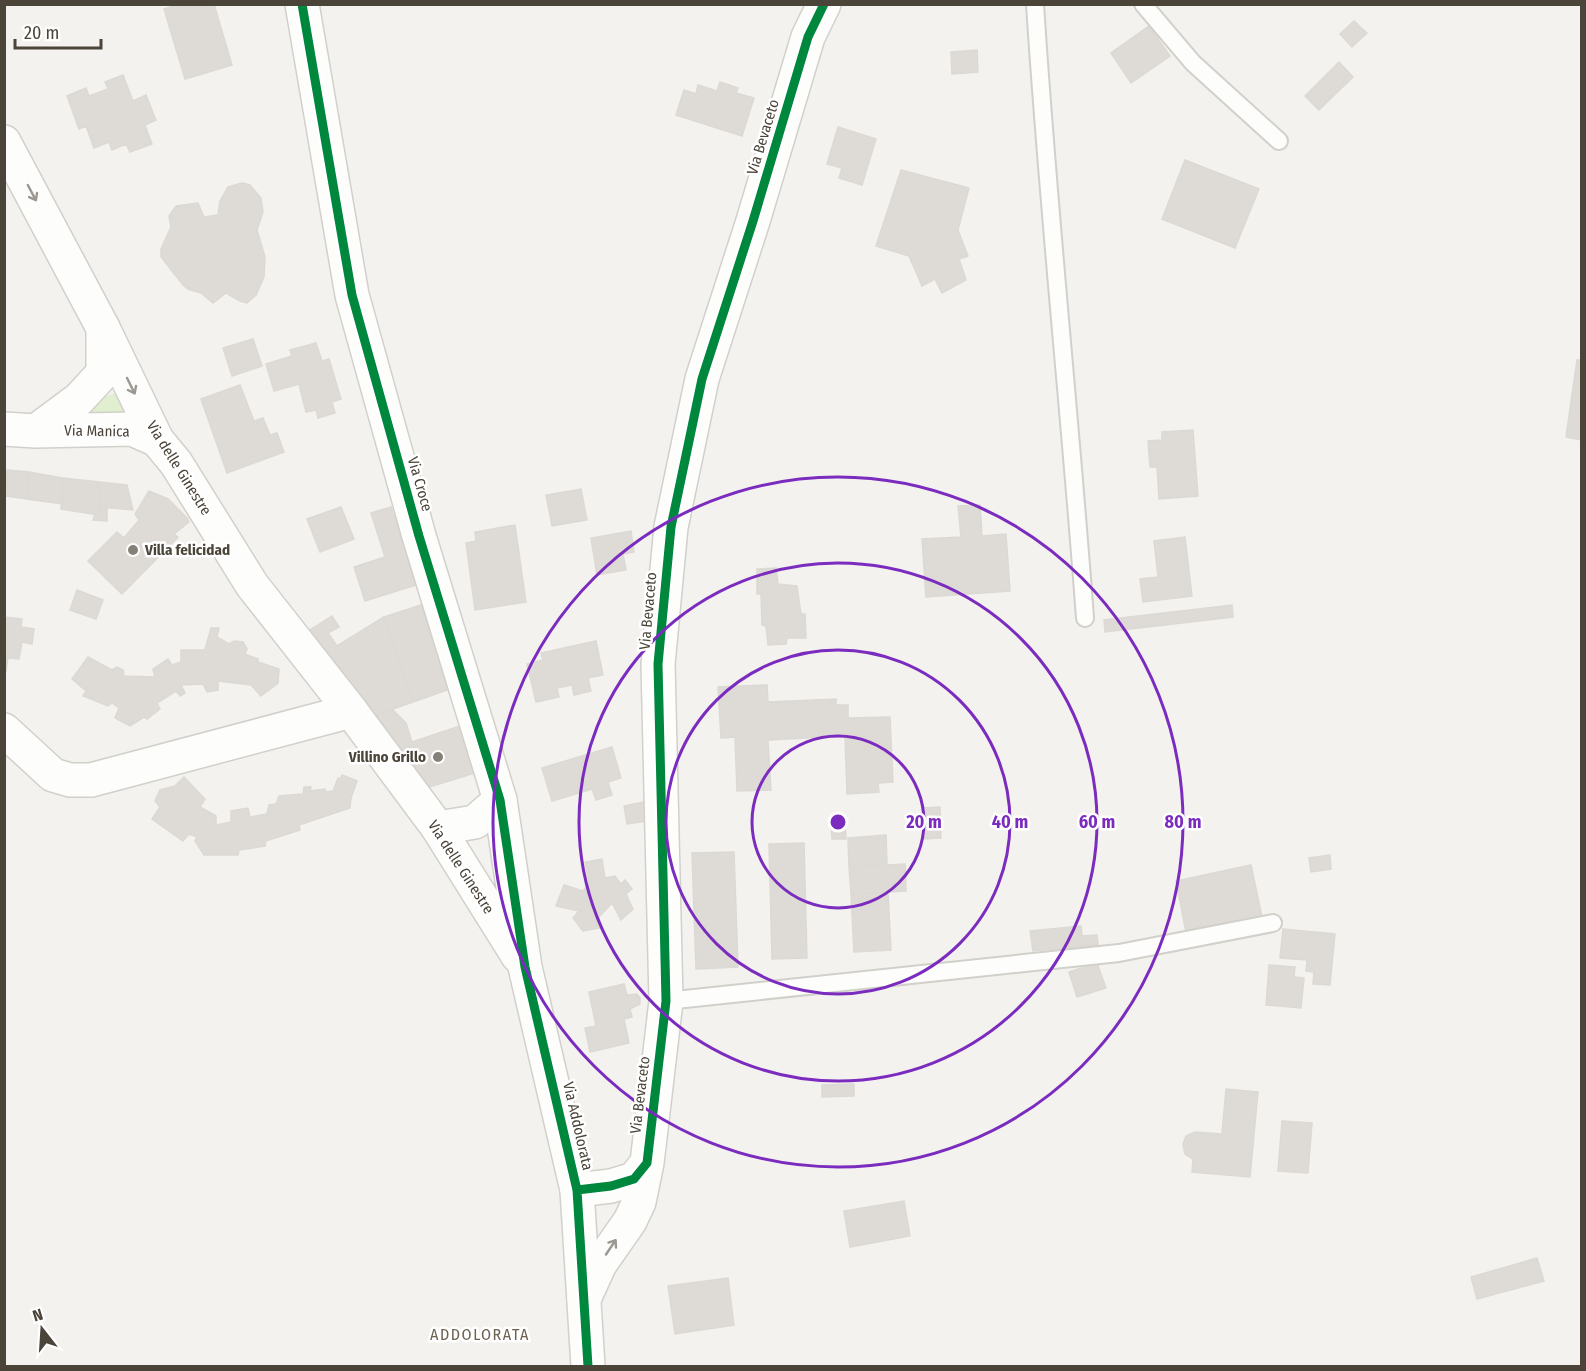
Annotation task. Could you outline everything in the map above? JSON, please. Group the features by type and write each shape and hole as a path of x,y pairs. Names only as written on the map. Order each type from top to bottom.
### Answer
{"street":[{"name":"Via Croce","path":"302,4 352,295 419,536 500,800 525,967"},
{"name":"Via Bevaceto","path":"584,1299 600,1264 630,1221 639,1202 647,1163 666,1001 658,664 671,527 702,379 753,221 808,37 824,4"},
{"name":"Via delle Ginestre","path":"4,142 103,328 158,440 176,463 252,585 351,711 438,828 525,967"},
{"name":"Via Manica","path":"20,430 79,399 103,373 103,328"},
{"name":"Via Manica","path":"20,430 132,429 158,440"},
{"path":"4,730 53,775 70,780 91,780 351,711"},
{"path":"438,828 475,822 500,800"},
{"name":"Via Addolorata","path":"525,967 577,1190 588,1366"},
{"path":"577,1190 611,1186 634,1179 647,1163"}],"lane":[{"path":"1035,4 1046,168 1070,419 1085,618"},
{"path":"1143,4 1193,63 1279,141"},
{"path":"666,1001 1119,953 1273,923"}],"green space":[{"path":"121,391 131,413 75,418 105,397"}],"building":[{"path":"180,4 214,4 232,65 185,79 164,9"},
{"path":"1354,21 1367,33 1352,47 1340,34"},
{"path":"1149,26 1170,56 1131,83 1111,53"},
{"path":"977,50 978,72 952,74 951,52"},
{"path":"1339,62 1353,77 1319,110 1305,96"},
{"path":"123,75 133,101 146,95 156,120 145,125 152,144 130,152 126,144 112,150 109,142 94,148 86,126 79,129 67,96 86,88 89,96 108,89 105,82"},
{"path":"720,82 738,88 736,93 754,98 742,136 676,115 684,90 696,94 698,85 717,91"},
{"path":"838,127 876,139 862,185 839,178 842,168 827,164"},
{"path":"1185,160 1259,189 1235,248 1162,219"},
{"path":"901,170 969,188 958,230 968,256 959,259 966,280 942,293 935,279 922,286 909,256 876,246"},
{"path":"242,183 250,185 261,198 263,212 257,230 265,257 264,277 256,295 247,303 226,293 213,303 201,293 183,285 161,257 161,249 171,227 169,216 176,206 198,203 204,217 218,215 220,201 228,187"},
{"path":"253,339 262,366 232,376 223,348"},
{"path":"316,343 322,361 329,359 341,399 332,402 335,413 318,418 316,410 306,412 299,384 274,391 266,364 292,356 290,350"},
{"path":"1577,360 1582,360 1582,440 1566,437"},
{"path":"240,385 254,421 263,418 270,435 277,433 284,452 227,473 201,399"},
{"path":"1193,430 1198,496 1159,499 1157,467 1150,467 1148,441 1162,440 1162,432"},
{"path":"7,470 29,472 27,499 6,496"},
{"path":"29,472 63,478 62,504 27,499"},
{"path":"63,478 99,482 100,515 61,509"},
{"path":"99,482 127,485 133,510 100,507"},
{"path":"581,489 587,520 552,526 546,495"},
{"name":"Villa felicidad","path":"149,491 168,499 189,522 174,534 178,537 122,594 88,561 117,532 124,538 139,520 135,514"},
{"path":"980,505 982,536 1006,534 1010,591 926,597 922,539 961,537 958,506"},
{"path":"100,507 107,509 107,521 93,520 95,514 100,515"},
{"path":"341,507 354,539 320,552 307,519"},
{"path":"391,507 416,585 365,601 354,567 385,557 371,513"},
{"path":"515,525 526,602 475,610 466,543 476,541 475,532"},
{"path":"631,531 634,552 623,554 626,570 597,575 591,538"},
{"path":"1185,537 1192,596 1143,602 1140,579 1158,577 1154,541"},
{"path":"776,568 778,584 797,586 801,614 805,614 806,638 787,638 786,644 768,645 766,626 762,625 761,594 757,594 757,569"},
{"path":"77,590 103,600 96,619 70,610"},
{"path":"421,605 450,689 413,702 384,617"},
{"path":"1232,605 1233,617 1105,632 1104,620"},
{"path":"332,616 339,627 328,633 337,646 384,617 413,702 370,717 311,644 310,630"},
{"path":"4,617 22,619 21,627 34,629 32,644 22,642 19,659 8,658 6,671 4,670"},
{"path":"211,628 219,628 217,637 229,644 234,641 243,642 247,649 245,654 258,659 258,662 279,669 278,683 261,696 251,685 218,681 218,690 207,692 203,684 181,685 185,693 180,696 176,691 157,703 160,709 147,719 144,717 130,726 115,718 119,708 112,703 108,706 83,696 86,691 72,679 88,657 112,670 117,667 123,670 124,676 155,677 153,669 168,659 172,665 181,662 181,650 205,650"},
{"path":"596,641 603,675 588,678 591,691 574,695 572,685 557,688 559,697 536,702 527,664 543,660 541,653"},
{"path":"767,685 768,702 836,699 836,705 848,705 848,718 890,717 893,782 878,783 879,792 847,794 845,736 768,740 771,790 737,791 735,737 721,738 718,687"},
{"name":"Villino Grillo","path":"392,709 406,723 412,742 463,725 478,772 430,787 370,717"},
{"path":"612,747 621,778 608,782 612,795 596,800 592,789 552,801 542,768"},
{"path":"342,775 357,781 350,808 299,825 300,830 266,841 265,846 239,850 238,855 204,855 195,841 197,837 189,834 183,841 152,819 160,807 155,801 160,790 175,786 184,777 205,799 200,807 216,816 216,825 231,822 231,811 248,808 250,817 267,814 269,805 276,804 279,796 303,794 304,787 311,787 310,791 325,789 325,792 333,791 338,778 340,779"},
{"path":"644,802 647,821 627,824 624,806"},
{"path":"940,807 941,838 924,839 923,808"},
{"path":"845,820 846,839 832,839 831,821"},
{"path":"886,835 887,865 849,867 848,838"},
{"path":"804,843 807,958 772,959 769,844"},
{"path":"734,852 738,967 696,969 692,853"},
{"path":"1330,855 1331,869 1311,872 1309,858"},
{"path":"602,859 605,878 615,876 621,884 625,880 632,889 626,894 633,909 621,920 612,903 599,917 600,928 583,931 573,918 579,911 556,906 564,885 583,891 589,883 585,862"},
{"path":"905,864 906,891 851,894 849,867"},
{"path":"1251,865 1262,917 1186,932 1176,881"},
{"path":"888,892 891,950 854,952 851,894"},
{"path":"1081,926 1082,936 1097,935 1098,945 1033,951 1030,931"},
{"path":"1283,929 1335,934 1330,985 1313,984 1314,972 1306,971 1307,960 1280,958"},
{"path":"1097,963 1106,988 1077,997 1069,972"},
{"path":"1269,965 1295,967 1294,977 1304,978 1301,1008 1266,1005"},
{"path":"624,984 627,995 637,994 640,998 640,1004 630,1009 632,1017 624,1019 629,1043 590,1052 585,1028 596,1026 589,992"},
{"path":"854,1084 854,1096 822,1097 822,1085"},
{"path":"1226,1089 1258,1092 1250,1177 1192,1172 1193,1159 1185,1154 1183,1144 1186,1136 1195,1132 1222,1134"},
{"path":"1282,1121 1312,1123 1308,1173 1278,1171"},
{"path":"904,1201 910,1236 850,1247 844,1211"},
{"path":"1537,1258 1544,1281 1477,1299 1471,1277"},
{"path":"728,1278 734,1325 675,1334 668,1286"}],"cycle path":[{"path":"302,4 352,295 419,536 500,800 525,967 577,1190 588,1366"},
{"path":"577,1190 611,1186 634,1179 647,1163 666,1001 658,664 671,527 702,379 753,221 808,37 824,4"}],"place":[{"name":"Villa felicidad","path":"133,550"},
{"name":"Villino Grillo","path":"438,757"}],"district":[{"name":"ADDOLORATA","path":"480,1334"}]}
